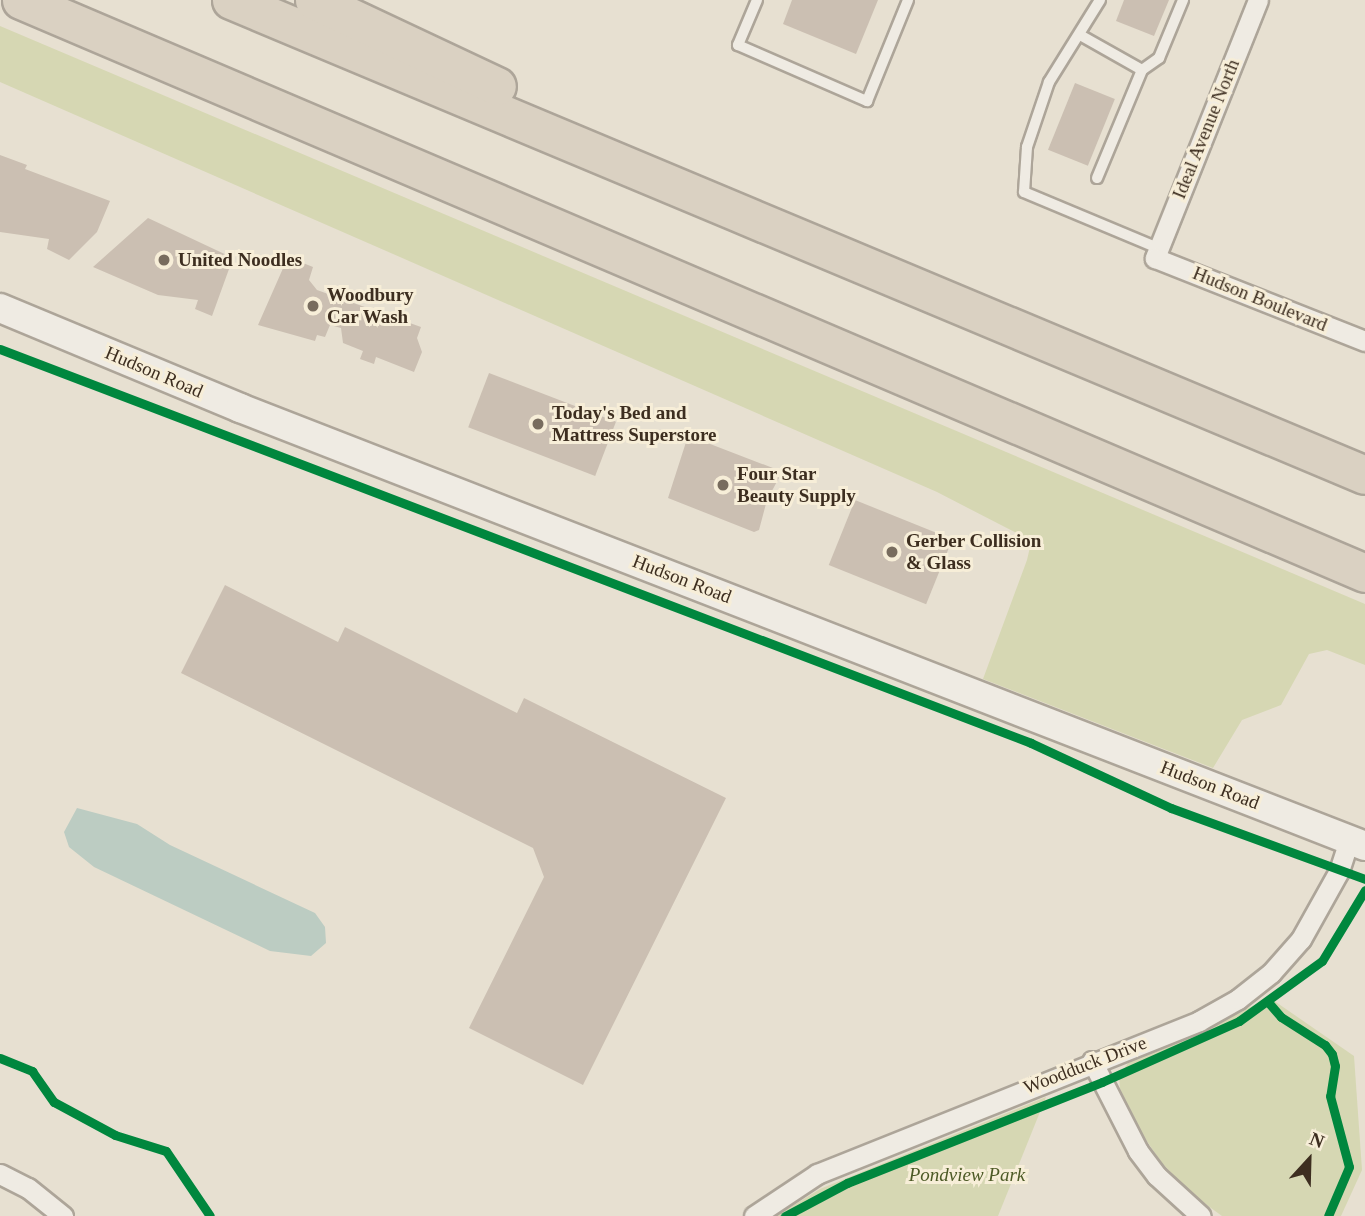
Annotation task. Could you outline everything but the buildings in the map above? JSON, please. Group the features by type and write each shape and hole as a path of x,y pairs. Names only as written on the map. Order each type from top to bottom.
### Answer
{"highway":[{"path":"9,0 85,28"},
{"path":"21,0 1365,573"},
{"path":"231,0 1365,475"},
{"path":"314,0 536,104 671,185"}],"street":[{"name":"Ideal Avenue North","path":"1157,253 1258,0"},
{"name":"Hudson Boulevard","path":"1157,253 1365,341"},
{"name":"Hudson Road","path":"0,308 240,408 1357,843"},
{"name":"Woodduck Drive","path":"754,1216 817,1174 1092,1061 1199,1021 1238,999 1270,973 1300,939 1357,843"},
{"path":"1092,1061 1138,1151 1157,1176 1201,1216"},
{"path":"0,1174 28,1188 64,1216"}],"lane":[{"path":"757,0 738,45 867,101 908,0"},
{"path":"1100,0 1049,82 1027,147 1024,192 1157,253"},
{"path":"1097,178 1142,70 1159,58 1183,0"},
{"path":"1080,35 1142,70"}],"green space":[{"path":"0,26 1365,604 1365,665 1327,650 1309,654 1281,705 1242,720 1213,768 983,679 1027,560 1030,547 1026,538 937,492 0,82"},
{"path":"1270,998 1354,1056 1362,1170 1341,1216 1222,1216 1189,1192 1161,1162 1138,1128 1120,1089 1119,1076 1128,1063"},
{"name":"Pondview Park","path":"1046,1097 998,1216 776,1216 820,1189"}],"shaded area":[{"path":"77,808 137,824 170,845 315,913 325,927 326,943 311,956 270,951 94,867 69,847 64,832"}],"cycle path":[{"path":"0,349 1031,743 1171,808 1365,879"},
{"path":"785,1216 847,1183 1102,1082 1239,1021 1322,961 1365,890"},
{"path":"1268,1002 1281,1017 1325,1045 1332,1054 1335,1066 1330,1096 1349,1167 1328,1216"},
{"path":"0,1058 32,1071 54,1102 115,1135 166,1151 210,1216"}],"place":[{"name":"United Noodles","path":"164,260"},
{"name":"Woodbury Car Wash","path":"313,306"},
{"name":"Today's Bed and Mattress Superstore","path":"538,424"},
{"name":"Four Star Beauty Supply","path":"723,485"},
{"name":"Gerber Collision & Glass","path":"892,552"}]}
